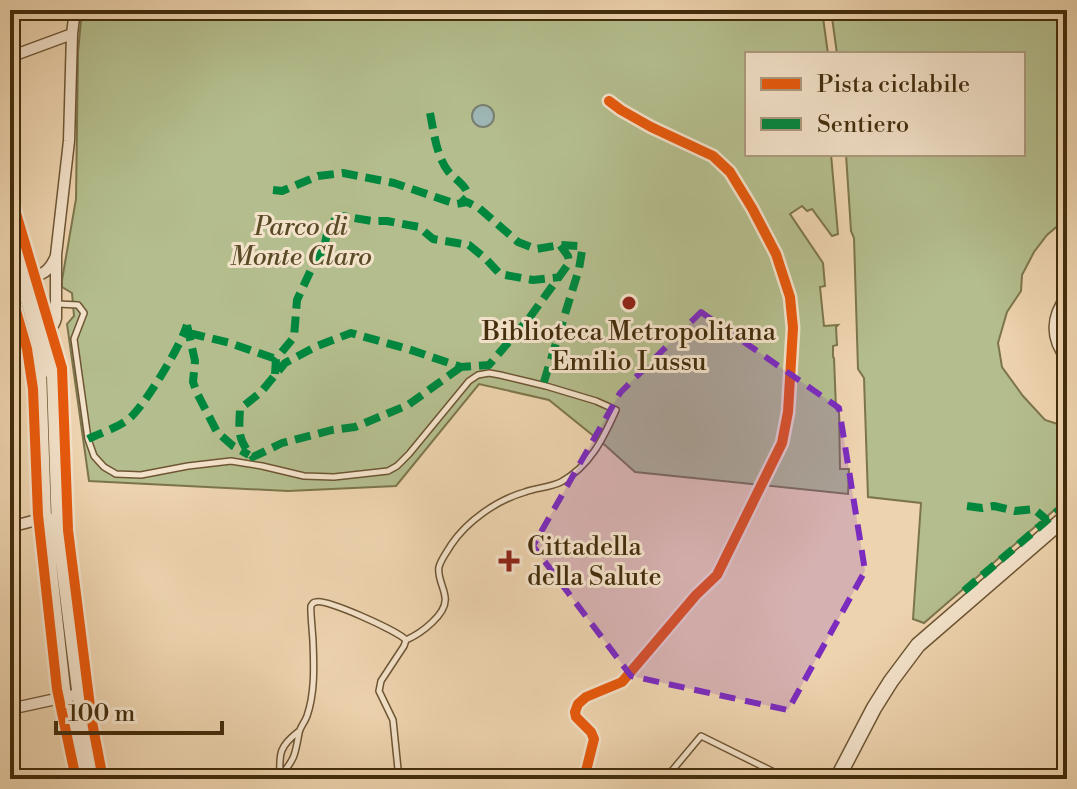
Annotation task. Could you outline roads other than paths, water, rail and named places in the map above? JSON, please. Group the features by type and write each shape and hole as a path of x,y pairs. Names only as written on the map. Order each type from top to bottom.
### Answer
{"street":[{"path":"38,336 48,332 55,323 56,255 69,141 75,10"},
{"path":"10,40 15,55 72,34"},
{"path":"10,236 38,336 64,698 83,779"},
{"path":"10,295 41,275 56,255"},
{"path":"41,275 52,289 56,304"},
{"path":"1067,296 1059,307 1054,330 1056,341 1067,359"},
{"path":"837,779 874,708 918,645 1067,516"},
{"path":"10,527 51,519"},
{"path":"51,519 88,747 96,779"},
{"path":"10,709 79,694"}],"lane":[{"path":"56,304 78,305 84,313 74,339 88,439 94,456 116,474 141,475 231,461 304,476 334,477 388,471 409,454 469,381 489,373 546,386 616,410 588,461 557,485 511,496 483,513 459,533 439,566 446,606 424,630 406,640 381,681 379,691 393,720 399,779"},
{"path":"280,778 280,751 299,732 307,716 314,669 312,604 322,602 352,612 391,629 406,640"},
{"path":"280,778 293,761 299,732"},
{"path":"665,779 701,736 788,779"}],"water":[{"path":"483,105 491,108 494,116 491,124 483,127 475,124 472,116 475,108"}],"place":[{"name":"Biblioteca Metropolitana Emilio Lussu","path":"629,303"},
{"name":"Cittadella della Salute","path":"509,561"}],"park label":[{"name":"Parco di Monte Claro","path":"301,241"}]}
